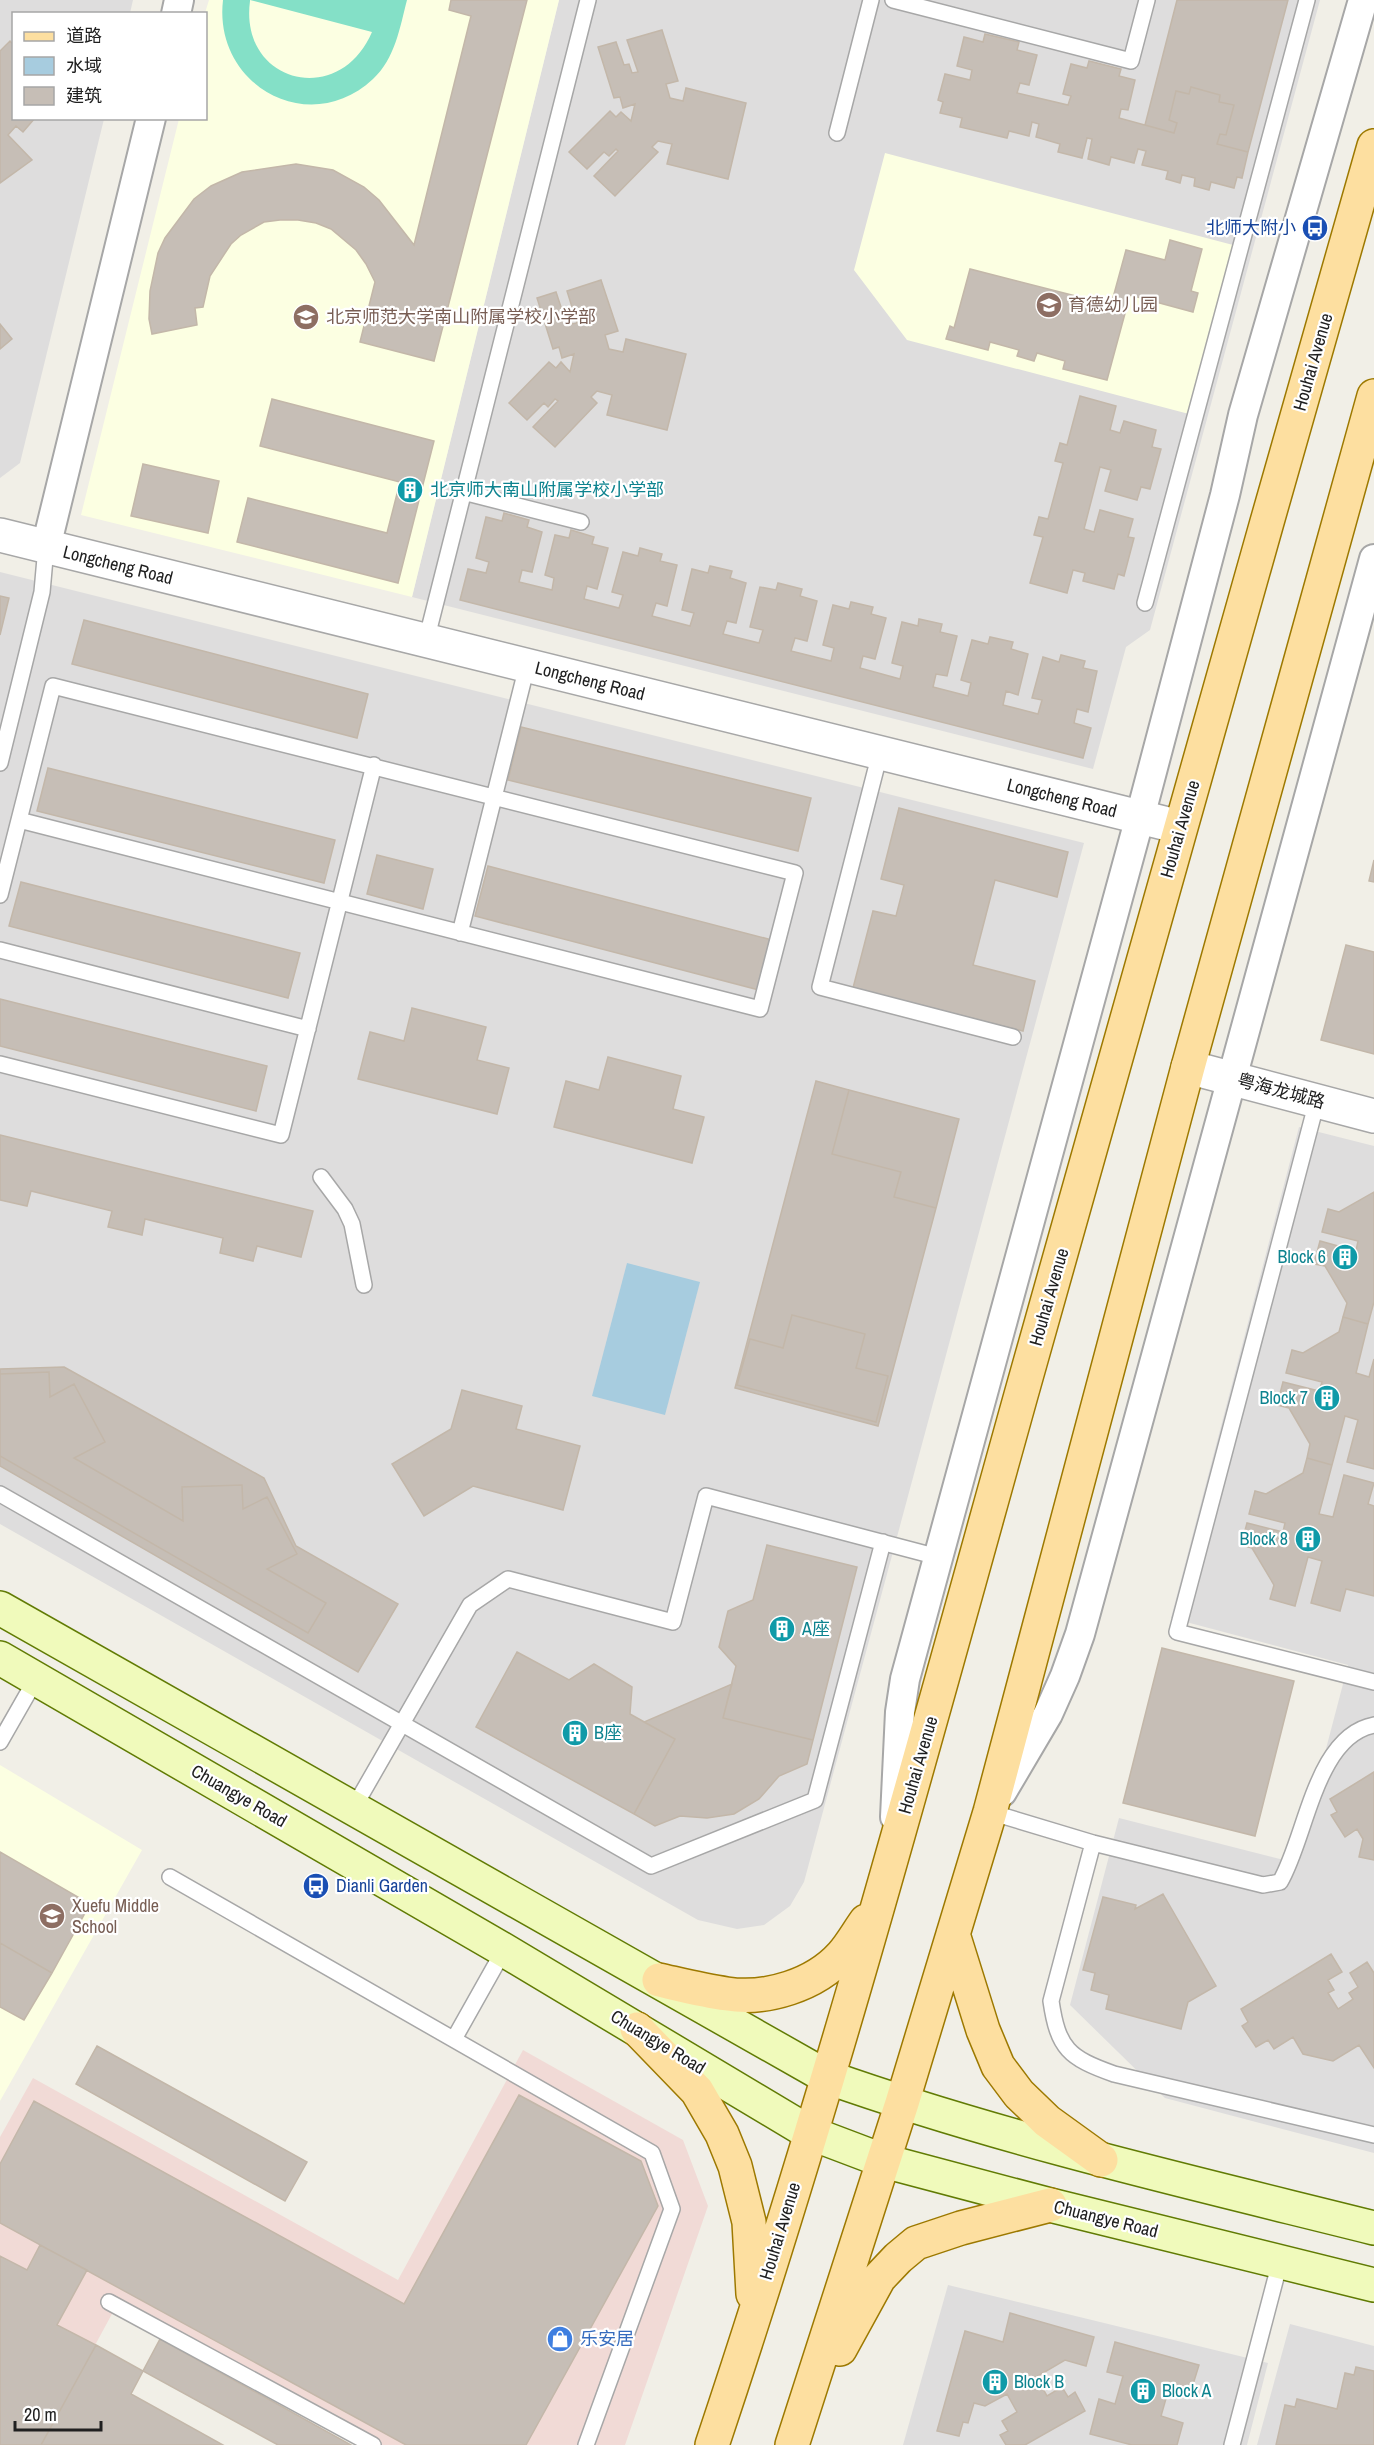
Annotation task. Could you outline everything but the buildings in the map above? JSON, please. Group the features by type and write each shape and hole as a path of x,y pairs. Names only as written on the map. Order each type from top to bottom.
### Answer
{"main road":[{"name":"Houhai Avenue","path":"712,2445 754,2318 881,1900 1180,827 1374,146"},
{"path":"795,2440 884,2161 990,1812 1188,1067 1374,396"},
{"path":"0,1608 827,2077 902,2103 1101,2160 1374,2228"},
{"name":"Chuangye Road","path":"0,1658 504,1950 810,2133 884,2161 1050,2205 1374,2285"},
{"path":"659,1980 730,1995 768,1993 796,1987 841,1956 881,1900"},
{"path":"953,1934 983,2030 998,2066 1018,2094 1047,2121 1101,2160"},
{"path":"637,2029 697,2091 722,2134 731,2155 749,2222 754,2318"},
{"path":"795,2440 879,2278 898,2258 916,2243 961,2228 1050,2205"},
{"path":"694,2445 735,2376"}],"street":[{"path":"894,1850 905,1679 1140,817 1243,415 1363,0"},
{"path":"46,547 151,120"},
{"name":"Longcheng Road","path":"0,535 1180,827"},
{"path":"990,1812 1048,1714 1080,1634 1230,1078 1374,559"},
{"name":"粤海龙城路","path":"1188,1067 1374,1116"}],"lane":[{"path":"426,640 588,0"},
{"path":"837,133 871,0"},
{"path":"893,0 1131,61 1147,0"},
{"path":"1145,603 1307,0"},
{"path":"463,492 581,522"},
{"path":"0,763 42,592 46,547"},
{"path":"460,933 527,666"},
{"path":"0,895 19,820 53,686 374,765 795,873 760,1009 19,820"},
{"path":"880,753 820,987 1013,1037"},
{"path":"0,1064 281,1135 374,765"},
{"path":"0,950 308,1029"},
{"path":"1317,1101 1177,1632 1374,1682"},
{"path":"321,1177 345,1209 352,1224 364,1285"},
{"path":"0,1494 651,1866 815,1800 883,1542"},
{"path":"353,1809 470,1605 508,1579 673,1622 706,1496 938,1557"},
{"path":"0,1742 36,1679"},
{"path":"990,1812 1093,1843 1263,1885 1280,1882 1288,1868 1306,1810 1323,1771 1343,1744 1363,1727 1374,1725"},
{"path":"1093,1843 1051,2001 1054,2025 1065,2047 1084,2063 1114,2074 1374,2135"},
{"path":"171,1877 652,2153 672,2209 586,2445"},
{"path":"454,2039 504,1950"},
{"path":"1232,2445 1280,2262"},
{"path":"109,2302 373,2445"}],"shaded area":[{"path":"0,0 133,0 130,12 12,12 12,120 104,120 20,463 0,478"},
{"name":"北京师范大学南山附属学校小学部","path":"209,0 559,0 412,597 81,515 179,120 207,120 205,12"},
{"path":"559,0 1320,0 1150,630 1126,647 1093,769 412,597"},
{"name":"育德幼儿园","path":"885,153 1233,245 1189,414 907,340 854,270"},
{"path":"0,572 1084,843 804,1882 790,1906 764,1925 737,1929 698,1920 0,1524"},
{"path":"1299,1127 1374,1146 1374,2153 1165,2098 1070,2005 1119,1818 1296,1863 1348,1665 1171,1618"},
{"name":"Xuefu Middle School","path":"0,1765 142,1850 0,2101"},
{"path":"523,2050 683,2140 708,2206 625,2445 356,2445 113,2312 41,2445 0,2445 0,2137 33,2078 398,2280"},
{"path":"948,2285 1268,2363 1247,2445 903,2445"},
{"path":"1290,2324 1374,2346 1374,2445 1257,2445"}],"green space":[{"path":"223,0 250,0 407,0 396,42 380,71 373,79 348,96 321,104 295,103 270,94 249,78 233,57 224,30","holes":["250,0 372,32 357,56 337,71 316,78 294,76 275,67 260,51 251,29"]}],"water":[{"path":"627,1263 700,1282 665,1415 592,1396"}],"place":[{"name":"北师大附小","path":"1315,228"},
{"name":"育德幼儿园","path":"1049,305"},
{"name":"北京师范大学南山附属学校小学部","path":"306,317"},
{"name":"北京师大南山附属学校小学部","path":"410,490"},
{"name":"Block 6","path":"1345,1257"},
{"name":"Block 7","path":"1327,1398"},
{"name":"Block 8","path":"1308,1539"},
{"name":"A座","path":"782,1629"},
{"name":"B座","path":"575,1733"},
{"name":"Dianli Garden","path":"316,1886"},
{"name":"Xuefu Middle School","path":"52,1916"},
{"name":"乐安居","path":"560,2339"},
{"name":"Block B","path":"995,2382"},
{"name":"Block A","path":"1143,2391"}]}
